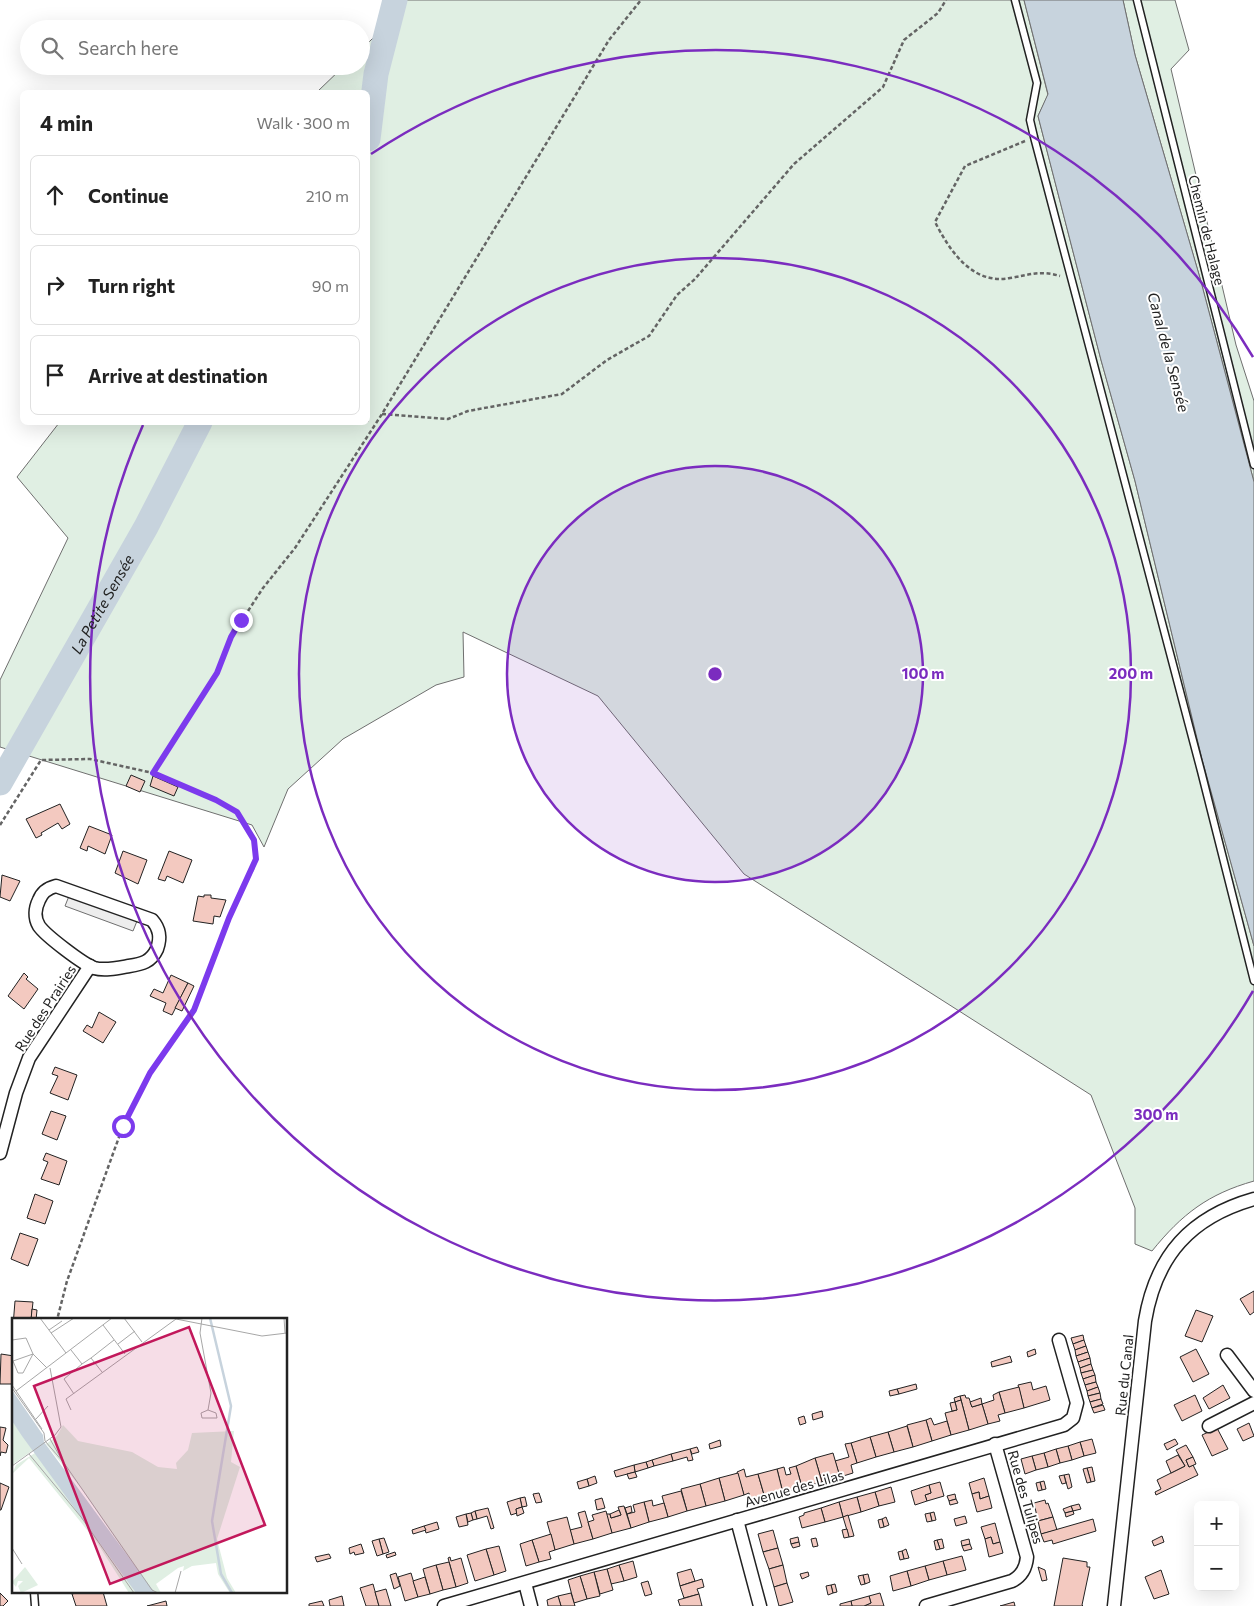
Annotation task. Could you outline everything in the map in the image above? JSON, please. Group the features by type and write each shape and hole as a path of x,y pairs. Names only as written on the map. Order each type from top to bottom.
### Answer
{"street":[{"name":"Rue des Prairies","path":"62,886 138,914 152,920 157,928 159,934 158,945 149,960 139,964 110,969 90,966 46,934 39,925 36,914 38,901 50,887 62,886"},
{"name":"Rue des Prairies","path":"0,1153 18,1086 29,1058 90,966"},
{"name":"Rue du Canal","path":"1114,1606 1145,1321 1155,1282 1169,1254 1192,1229 1219,1212 1254,1199"},
{"name":"Avenue des Lilas","path":"444,1606 1064,1425 1073,1418 1078,1403 1059,1340"},
{"path":"1227,1355 1254,1391"},
{"path":"1209,1426 1254,1403"},
{"name":"Rue des Tulipes","path":"926,1606 1012,1581 1018,1578 1025,1568 1027,1557 995,1444"},
{"path":"737,1520 760,1606"},
{"path":"524,1583 531,1606"}],"lane":[{"path":"1015,0 1037,82 1030,120 1034,137 1201,771 1254,982"},
{"name":"Chemin de Halage","path":"1137,0 1254,466"}],"path":[{"path":"153,773 217,673 231,637 262,588 295,548 382,414 609,40 641,0"},
{"path":"382,414 448,420 468,411 562,394 607,360 649,336 678,295 695,279 794,164 884,87 904,40 938,13 946,0"},
{"path":"1034,137 965,166 935,222 949,249 971,270 984,277 1009,278 1021,274 1049,273 1071,279"},
{"path":"0,825 41,760 90,759 153,773 216,800 237,812 254,840 256,852 254,867 234,905 194,1010 150,1073 123,1126 67,1281 58,1318"}],"green space":[{"path":"383,0 1024,0 1048,95 1038,116 1101,360 1135,481 1202,759 1254,946 1254,1181 1223,1192 1197,1207 1174,1226 1152,1251 1135,1244 1135,1208 1091,1095 744,874 598,696 463,632 464,677 436,685 343,739 288,789 264,847 252,825 0,747 0,680 68,538 17,477 57,425 370,425 370,90 319,90 335,75 370,75 370,41 379,32"},
{"path":"1123,0 1175,0 1189,50 1171,69 1236,345 1254,401 1254,482 1200,278 1135,55"}],"shaded area":[{"path":"69,896 137,921 133,931 65,906"}],"water":[{"name":"Canal de la Sensée","path":"1024,0 1123,0 1135,55 1200,278 1254,482 1254,946 1202,759 1135,481 1101,360 1038,116 1048,94"}],"building":[{"path":"131,775 145,781 140,792 126,786"},
{"path":"153,776 178,787 174,796 150,786"},
{"path":"60,804 70,824 62,829 58,823 36,838 26,819"},
{"path":"89,826 112,835 105,854 88,846 87,851 80,848"},
{"path":"123,851 147,860 138,884 115,873"},
{"path":"169,851 192,860 183,883 167,876 165,881 158,879"},
{"path":"2,875 20,881 10,901 0,897"},
{"path":"204,895 211,895 211,898 226,900 220,917 214,916 213,924 193,921 198,896 204,897"},
{"path":"24,973 28,977 26,979 38,989 24,1009 8,996"},
{"path":"171,975 188,983 172,1015 163,1011 166,1003 150,996 154,989 163,993"},
{"path":"188,983 194,986 182,1011 175,1008"},
{"path":"99,1012 116,1022 103,1043 83,1031 87,1025 92,1028"},
{"path":"55,1067 77,1075 68,1100 50,1093 58,1076 52,1074"},
{"path":"51,1111 66,1116 57,1140 42,1134"},
{"path":"46,1153 67,1161 59,1185 41,1179 48,1162 43,1160"},
{"path":"35,1194 53,1201 45,1224 27,1218"},
{"path":"20,1233 38,1239 28,1266 11,1259"},
{"path":"1254,1291 1254,1312 1250,1315 1240,1299"},
{"path":"15,1301 33,1302 31,1318 14,1318"},
{"path":"32,1309 37,1310 36,1318 31,1318"},
{"path":"1196,1310 1213,1316 1202,1342 1185,1336"},
{"path":"1083,1335 1084,1340 1073,1344 1071,1338"},
{"path":"1084,1340 1086,1346 1075,1350 1073,1344"},
{"path":"1086,1346 1088,1352 1076,1356 1075,1350"},
{"path":"1035,1349 1036,1354 1028,1357 1027,1352"},
{"path":"1196,1349 1209,1374 1193,1382 1180,1357"},
{"path":"1088,1352 1090,1358 1078,1362 1076,1356"},
{"path":"1,1354 12,1356 12,1384 0,1384"},
{"path":"1010,1356 1012,1362 992,1367 991,1362"},
{"path":"1090,1358 1091,1364 1080,1368 1078,1362"},
{"path":"1091,1364 1093,1370 1081,1373 1080,1368"},
{"path":"1093,1370 1095,1375 1083,1379 1081,1373"},
{"path":"1095,1375 1096,1382 1085,1385 1083,1379"},
{"path":"1031,1382 1033,1390 1046,1386 1050,1400 1024,1408 1018,1385"},
{"path":"1096,1382 1098,1387 1087,1391 1085,1385"},
{"path":"916,1384 917,1389 899,1394 897,1389"},
{"path":"1223,1385 1230,1398 1209,1409 1203,1398"},
{"path":"1019,1387 1024,1408 1005,1413 999,1392"},
{"path":"1098,1387 1100,1393 1088,1396 1087,1391"},
{"path":"897,1389 899,1394 890,1396 889,1391"},
{"path":"999,1392 1005,1413 998,1415 1000,1421 988,1424 982,1404 994,1400 993,1395"},
{"path":"1100,1393 1101,1399 1090,1402 1088,1396"},
{"path":"965,1395 966,1398 969,1398 972,1407 982,1404 988,1424 969,1430 960,1396"},
{"path":"1195,1395 1202,1411 1182,1421 1174,1405"},
{"path":"960,1396 961,1400 955,1402 954,1398"},
{"path":"981,1398 982,1404 972,1407 970,1402"},
{"path":"1101,1399 1103,1404 1092,1408 1090,1402"},
{"path":"961,1400 969,1430 951,1435 945,1413 957,1410 955,1402"},
{"path":"955,1402 957,1410 952,1411 950,1403"},
{"path":"1103,1405 1105,1410 1094,1413 1092,1408"},
{"path":"822,1411 823,1417 813,1420 812,1414"},
{"path":"804,1416 806,1423 800,1425 798,1418"},
{"path":"931,1418 934,1425 947,1421 951,1435 932,1441 926,1420"},
{"path":"926,1420 932,1441 913,1447 907,1425"},
{"path":"1249,1423 1254,1436 1243,1441 1237,1429"},
{"path":"907,1426 913,1447 894,1452 888,1432"},
{"path":"0,1427 6,1428 3,1440 8,1445 6,1453 1,1452 0,1456"},
{"path":"1217,1428 1228,1449 1212,1456 1202,1435"},
{"path":"888,1432 894,1452 876,1457 870,1437"},
{"path":"870,1437 876,1457 857,1463 851,1443"},
{"path":"1092,1439 1096,1453 1084,1456 1080,1442"},
{"path":"1175,1439 1178,1444 1167,1450 1164,1444"},
{"path":"720,1440 721,1446 710,1449 709,1444"},
{"path":"1080,1442 1084,1456 1072,1460 1068,1446"},
{"path":"851,1443 857,1463 851,1465 853,1473 840,1477 835,1461 849,1457 845,1444"},
{"path":"1186,1445 1193,1457 1186,1460 1189,1467 1193,1465 1198,1475 1156,1495 1155,1492 1161,1489 1157,1480 1185,1466 1176,1450"},
{"path":"1068,1446 1072,1460 1060,1463 1056,1449"},
{"path":"697,1447 699,1452 692,1454 690,1449"},
{"path":"690,1449 693,1460 688,1461 687,1457 673,1461 671,1454"},
{"path":"1056,1449 1060,1463 1048,1467 1044,1453"},
{"path":"833,1453 840,1477 822,1482 815,1458"},
{"path":"1044,1453 1048,1467 1036,1470 1032,1456"},
{"path":"671,1454 673,1461 654,1466 652,1460"},
{"path":"1178,1455 1185,1466 1171,1473 1166,1461"},
{"path":"1032,1456 1036,1470 1025,1474 1021,1459"},
{"path":"1193,1457 1196,1464 1189,1467 1186,1460"},
{"path":"815,1458 822,1482 802,1487 796,1466"},
{"path":"652,1460 654,1466 648,1468 646,1462"},
{"path":"646,1462 648,1468 635,1472 634,1465"},
{"path":"634,1465 635,1472 616,1477 614,1471"},
{"path":"796,1466 802,1487 783,1493 777,1469 784,1467 786,1475 791,1474 789,1468"},
{"path":"1092,1467 1095,1481 1091,1482 1087,1468"},
{"path":"1087,1468 1091,1482 1087,1483 1083,1469"},
{"path":"744,1469 746,1477 758,1474 765,1498 751,1502 749,1493 744,1495 737,1472"},
{"path":"777,1469 783,1493 765,1498 758,1474"},
{"path":"635,1472 637,1477 629,1479 627,1474"},
{"path":"738,1473 744,1495 725,1501 719,1478"},
{"path":"1069,1474 1072,1487 1068,1489 1064,1475"},
{"path":"1064,1475 1066,1483 1062,1484 1059,1476"},
{"path":"595,1476 597,1483 589,1486 587,1479"},
{"path":"719,1478 725,1501 706,1506 700,1484"},
{"path":"984,1478 989,1496 980,1499 979,1492 972,1494 969,1483"},
{"path":"587,1479 589,1486 579,1489 577,1482"},
{"path":"1044,1481 1046,1489 1042,1490 1040,1482"},
{"path":"940,1482 944,1496 927,1501 925,1495 931,1493 929,1485"},
{"path":"1040,1482 1042,1490 1038,1491 1036,1483"},
{"path":"0,1483 9,1487 1,1510 0,1510"},
{"path":"700,1484 706,1506 687,1511 681,1489"},
{"path":"929,1485 931,1493 925,1495 927,1501 915,1505 911,1491"},
{"path":"891,1487 895,1502 879,1506 875,1492"},
{"path":"681,1491 687,1511 668,1517 662,1496"},
{"path":"875,1492 879,1506 861,1512 857,1497"},
{"path":"979,1492 980,1499 989,1496 992,1508 977,1512 972,1494"},
{"path":"539,1493 542,1502 536,1503 533,1494"},
{"path":"955,1494 956,1499 949,1501 947,1496"},
{"path":"525,1497 527,1506 522,1507 520,1498"},
{"path":"857,1497 861,1512 843,1517 839,1502"},
{"path":"520,1498 522,1507 516,1509 517,1513 511,1515 507,1502"},
{"path":"602,1498 605,1508 597,1510 595,1500"},
{"path":"956,1499 958,1503 950,1505 949,1501"},
{"path":"652,1500 653,1506 664,1503 668,1517 649,1522 644,1502"},
{"path":"1045,1500 1053,1517 1038,1521 1034,1503"},
{"path":"644,1502 649,1522 631,1528 627,1514 635,1512 633,1505"},
{"path":"839,1502 843,1517 825,1522 821,1508"},
{"path":"1079,1504 1081,1509 1073,1511 1071,1506"},
{"path":"624,1506 631,1528 612,1533 606,1514 610,1514 611,1518 621,1515 618,1507"},
{"path":"631,1506 632,1512 627,1514 625,1508"},
{"path":"1071,1506 1073,1511 1065,1513 1063,1509"},
{"path":"522,1507 524,1513 517,1516 516,1509"},
{"path":"488,1508 494,1528 491,1529 487,1516 477,1519 475,1511"},
{"path":"821,1508 825,1522 802,1528 799,1517 804,1515 804,1513"},
{"path":"619,1510 621,1515 611,1518 610,1514"},
{"path":"475,1511 477,1519 473,1520 471,1513"},
{"path":"585,1511 593,1539 574,1544 570,1530 582,1527 578,1513"},
{"path":"606,1511 612,1533 593,1539 588,1522 594,1520 592,1515"},
{"path":"1073,1511 1074,1514 1066,1517 1065,1513"},
{"path":"934,1512 936,1520 932,1521 930,1513"},
{"path":"471,1513 473,1520 468,1522 466,1514"},
{"path":"930,1513 932,1521 927,1522 925,1514"},
{"path":"466,1514 468,1525 459,1527 456,1517"},
{"path":"848,1515 854,1536 849,1537 843,1517"},
{"path":"965,1516 967,1523 956,1526 954,1519"},
{"path":"567,1517 574,1544 555,1550 547,1522"},
{"path":"886,1517 889,1525 884,1527 882,1519"},
{"path":"1053,1517 1057,1530 1041,1534 1038,1521"},
{"path":"882,1519 884,1527 880,1528 878,1520"},
{"path":"1093,1519 1096,1531 1053,1544 1052,1540 1044,1542 1041,1534"},
{"path":"437,1522 439,1529 426,1533 424,1526"},
{"path":"995,1523 1000,1542 993,1544 991,1537 985,1539 981,1527"},
{"path":"424,1526 426,1530 413,1534 412,1530"},
{"path":"847,1529 849,1537 844,1538 842,1530"},
{"path":"773,1530 778,1548 763,1552 758,1534"},
{"path":"551,1534 555,1550 549,1552 551,1559 539,1562 532,1540"},
{"path":"1162,1536 1164,1542 1154,1546 1152,1541"},
{"path":"798,1537 799,1542 791,1544 790,1539"},
{"path":"991,1537 993,1544 1000,1542 1003,1553 989,1557 985,1539"},
{"path":"384,1538 389,1552 383,1554 379,1539"},
{"path":"816,1538 818,1546 813,1547 811,1539"},
{"path":"379,1539 383,1554 377,1556 372,1541"},
{"path":"942,1539 944,1548 940,1549 937,1540"},
{"path":"969,1539 970,1544 962,1546 961,1541"},
{"path":"532,1540 539,1562 526,1566 520,1544"},
{"path":"937,1540 940,1549 936,1550 934,1541"},
{"path":"799,1542 800,1546 793,1548 791,1544"},
{"path":"361,1544 364,1553 355,1555 354,1552 350,1554 349,1548"},
{"path":"970,1544 972,1549 964,1551 962,1546"},
{"path":"499,1546 506,1571 494,1575 486,1549"},
{"path":"778,1548 783,1565 769,1569 763,1552"},
{"path":"486,1549 494,1575 475,1581 467,1555"},
{"path":"906,1549 909,1558 904,1559 902,1551"},
{"path":"902,1551 904,1559 900,1560 898,1552"},
{"path":"395,1552 396,1555 387,1558 386,1555"},
{"path":"329,1554 331,1558 317,1562 315,1557"},
{"path":"962,1556 966,1570 947,1575 943,1561"},
{"path":"450,1557 451,1561 461,1558 468,1583 456,1587 448,1558"},
{"path":"1063,1558 1087,1562 1087,1567 1090,1567 1083,1606 1054,1606"},
{"path":"633,1561 637,1577 624,1581 619,1565"},
{"path":"943,1561 947,1575 929,1580 925,1566"},
{"path":"449,1562 456,1587 443,1590 436,1565"},
{"path":"436,1565 443,1590 430,1594 423,1569"},
{"path":"619,1565 624,1581 611,1584 607,1569"},
{"path":"783,1565 787,1583 774,1587 769,1569"},
{"path":"925,1566 929,1580 911,1586 907,1571"},
{"path":"1038,1567 1045,1570 1047,1580 1042,1581"},
{"path":"607,1569 613,1590 600,1594 594,1572"},
{"path":"691,1569 695,1581 680,1586 677,1573"},
{"path":"1161,1570 1169,1594 1154,1599 1145,1577"},
{"path":"907,1571 911,1586 893,1591 890,1576"},
{"path":"594,1572 600,1596 587,1599 580,1576"},
{"path":"808,1572 809,1576 802,1579 800,1574"},
{"path":"396,1573 400,1586 394,1589 390,1575"},
{"path":"411,1573 418,1597 405,1601 398,1577"},
{"path":"868,1574 870,1582 865,1584 863,1575"},
{"path":"863,1575 865,1584 861,1585 858,1576"},
{"path":"580,1576 587,1599 574,1603 568,1580"},
{"path":"425,1577 430,1594 418,1597 413,1581"},
{"path":"702,1579 704,1587 697,1589 699,1594 684,1598 680,1586"},
{"path":"648,1581 652,1594 645,1596 641,1583"},
{"path":"787,1583 793,1602 779,1606 774,1587"},
{"path":"373,1584 379,1606 366,1606 360,1588"},
{"path":"835,1584 837,1592 833,1593 831,1585"},
{"path":"831,1585 833,1593 828,1595 826,1586"},
{"path":"386,1589 391,1606 379,1606 375,1592"},
{"path":"0,1593 8,1601 3,1606 0,1606"},
{"path":"571,1593 575,1606 561,1606 558,1596"},
{"path":"880,1593 884,1606 864,1606 871,1603 869,1596"},
{"path":"72,1594 104,1594 107,1606 76,1606"},
{"path":"699,1594 702,1606 680,1606 678,1600"},
{"path":"342,1596 344,1606 330,1606 329,1600"},
{"path":"558,1596 561,1606 548,1606 547,1600"},
{"path":"869,1596 871,1603 864,1606 852,1606 851,1601"},
{"path":"166,1601 167,1606 147,1606"},
{"path":"322,1601 324,1606 309,1606 309,1604"},
{"path":"851,1601 852,1606 840,1606 840,1604"},
{"path":"1014,1602 1015,1606 1000,1606"}],"waterway":[{"name":"La Petite Sensée","path":"370,123 376,74 395,0"},
{"name":"La Petite Sensée","path":"0,783 146,527 198,425"}],"route":[{"path":"123,1126 136,1097 150,1073 194,1010 234,905 254,867 256,859 254,840 237,812 216,800 153,773 217,673 231,637 241,620"}]}
